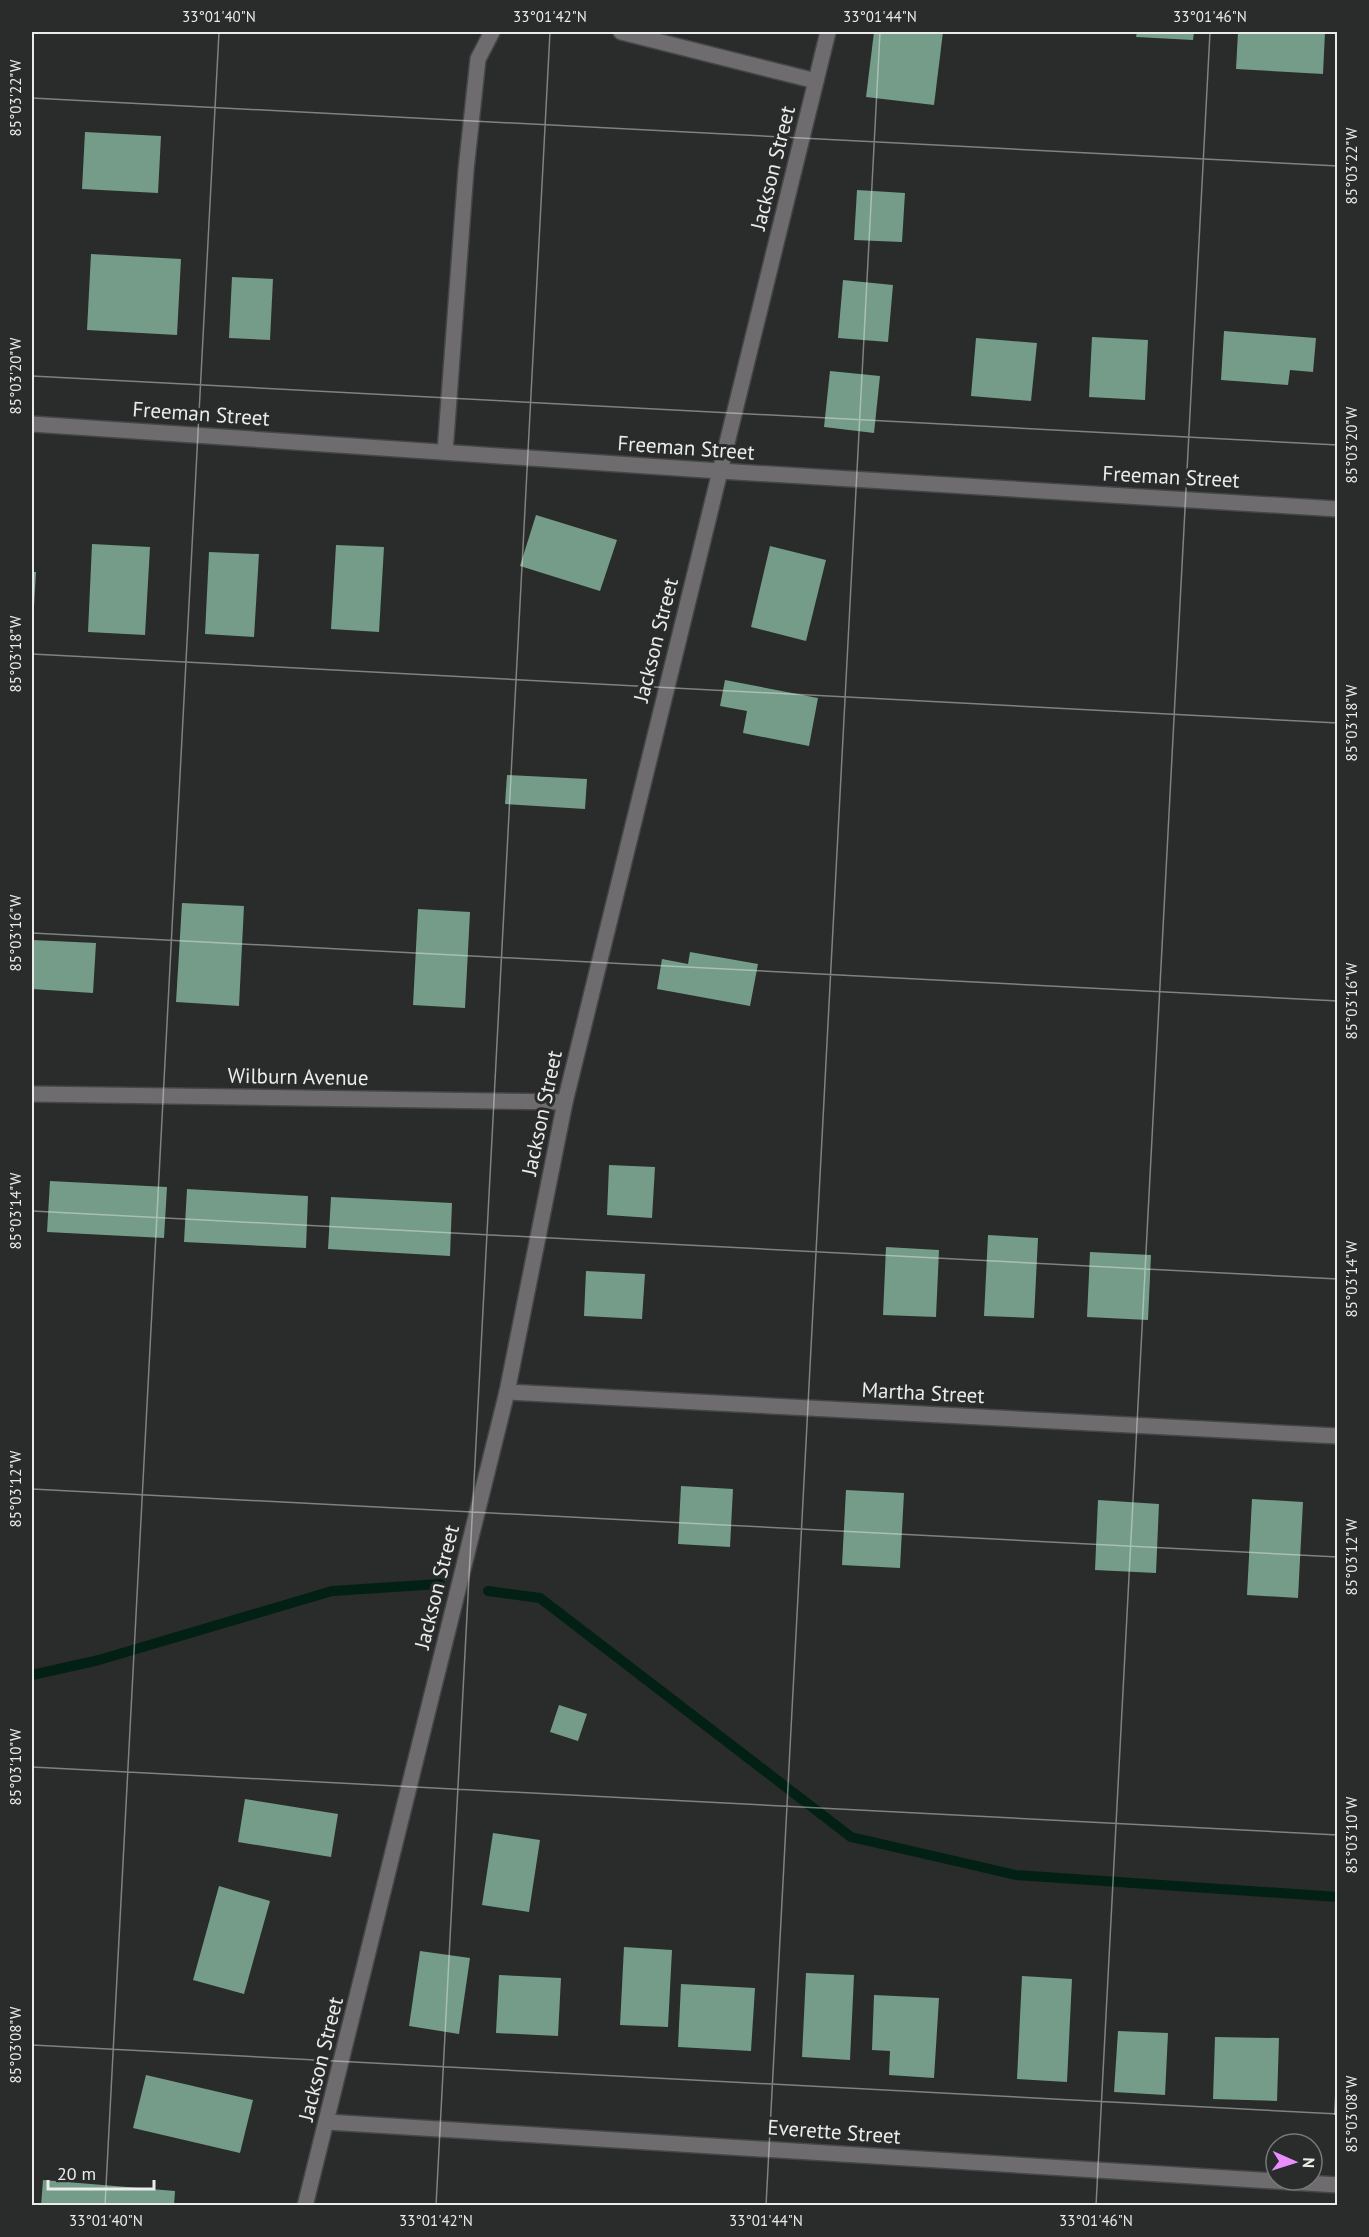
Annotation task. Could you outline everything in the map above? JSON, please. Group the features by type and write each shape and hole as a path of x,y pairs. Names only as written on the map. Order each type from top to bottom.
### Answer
{"street":[{"path":"445,452 466,170 478,59 492,32"},
{"path":"621,32 816,81"},
{"name":"Jackson Street","path":"305,2205 507,1392 565,1102 828,32"},
{"name":"Freeman Street","path":"32,424 720,471 1338,509"},
{"name":"Wilburn Avenue","path":"32,1094 565,1102"},
{"name":"Martha Street","path":"507,1392 1338,1436"},
{"name":"Everette Street","path":"327,2122 1338,2185"}],"building":[{"path":"874,32 943,32 934,105 866,97"},
{"path":"1137,32 1194,32 1193,40 1136,37"},
{"path":"1238,32 1325,32 1323,74 1236,69"},
{"path":"85,132 161,136 158,193 82,189"},
{"path":"857,190 905,193 902,242 854,240"},
{"path":"91,254 181,259 177,335 87,330"},
{"path":"232,277 273,279 270,340 229,338"},
{"path":"843,280 893,285 888,342 838,338"},
{"path":"1224,331 1316,338 1313,372 1290,370 1288,385 1221,380"},
{"path":"1092,337 1148,340 1145,400 1089,397"},
{"path":"976,338 1037,343 1031,401 971,396"},
{"path":"830,371 880,376 874,433 824,427"},
{"path":"536,515 617,540 600,591 520,566"},
{"path":"92,544 150,547 145,635 88,632"},
{"path":"336,545 384,547 379,632 331,629"},
{"path":"770,546 826,560 806,641 751,627"},
{"path":"209,552 259,554 254,637 205,634"},
{"path":"32,572 36,572 34,606 32,606"},
{"path":"725,680 818,698 809,746 743,733 747,711 720,706"},
{"path":"507,775 587,779 585,809 505,804"},
{"path":"182,903 244,906 239,1006 176,1002"},
{"path":"418,909 470,912 465,1008 413,1005"},
{"path":"32,940 96,943 93,993 32,989"},
{"path":"690,952 758,964 750,1006 657,989 662,959 688,964"},
{"path":"609,1165 655,1167 652,1218 607,1215"},
{"path":"50,1181 167,1187 164,1238 47,1232"},
{"path":"187,1189 308,1196 306,1248 184,1242"},
{"path":"331,1197 452,1203 450,1256 328,1249"},
{"path":"988,1235 1038,1238 1034,1318 984,1316"},
{"path":"886,1247 939,1250 936,1317 883,1315"},
{"path":"1090,1252 1151,1255 1148,1320 1087,1317"},
{"path":"586,1271 645,1274 642,1319 584,1316"},
{"path":"681,1486 733,1489 730,1547 678,1544"},
{"path":"846,1490 904,1493 900,1568 842,1565"},
{"path":"1252,1499 1303,1502 1298,1598 1247,1595"},
{"path":"1098,1500 1159,1504 1156,1573 1095,1570"},
{"path":"559,1705 587,1714 578,1741 550,1732"},
{"path":"245,1799 338,1814 331,1857 238,1842"},
{"path":"493,1833 540,1840 529,1912 482,1905"},
{"path":"219,1886 270,1901 244,1994 193,1980"},
{"path":"624,1947 672,1950 668,2027 620,2025"},
{"path":"420,1951 470,1958 459,2034 409,2026"},
{"path":"806,1973 854,1975 850,2060 802,2057"},
{"path":"499,1975 561,1978 558,2036 496,2033"},
{"path":"1022,1976 1072,1979 1067,2082 1017,2079"},
{"path":"681,1984 755,1988 751,2051 678,2047"},
{"path":"874,1995 939,1998 934,2078 889,2075 890,2051 872,2050"},
{"path":"1118,2031 1168,2033 1165,2095 1114,2092"},
{"path":"1215,2037 1279,2038 1277,2101 1213,2099"},
{"path":"146,2075 253,2100 240,2153 133,2128"},
{"path":"1336,2076 1338,2076 1338,2115 1334,2115"},
{"path":"43,2180 175,2191 174,2206 41,2206"}],"waterway":[{"path":"32,1675 99,1660 332,1591 440,1584"},
{"path":"488,1591 540,1598 851,1837 1016,1875 1338,1897"}]}
